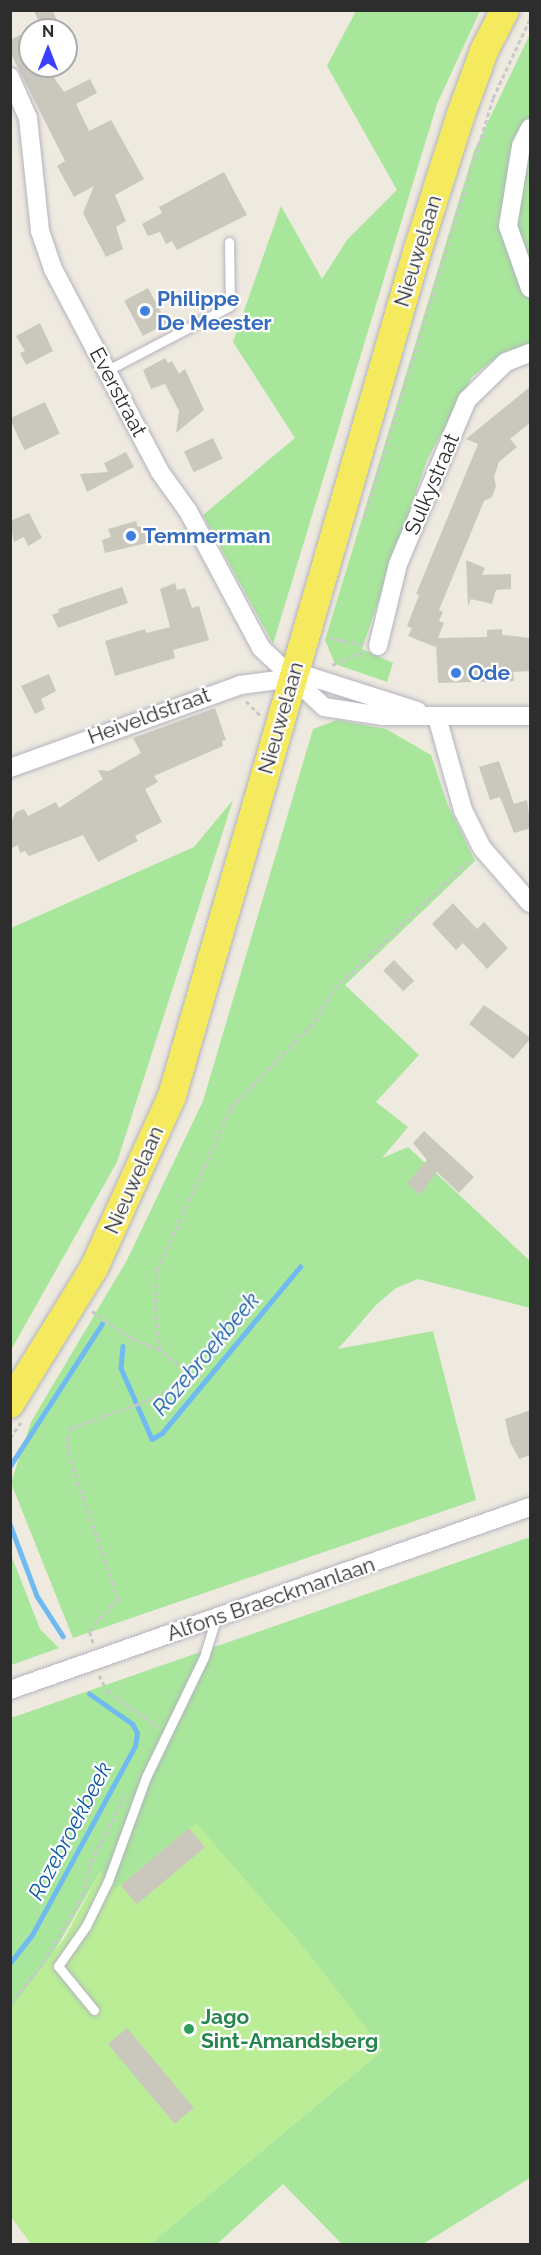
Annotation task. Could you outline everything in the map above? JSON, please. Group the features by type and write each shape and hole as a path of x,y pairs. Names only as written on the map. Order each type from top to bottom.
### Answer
{"main road":[{"name":"Nieuwelaan","path":"10,1404 94,1268 172,1096 291,680 447,158 484,51 505,10"}],"street":[{"name":"Everstraat","path":"10,77 28,118 40,231 46,250 106,371 160,472 188,511 261,648 291,680"},
{"path":"531,128 521,146 508,226 531,288"},
{"name":"Sulkystraat","path":"378,646 398,564 467,400 506,362 531,353"},
{"name":"Heiveldstraat","path":"10,768 228,688 308,676 437,717"},
{"name":"Heiveldstraat","path":"291,680 324,707 383,716 531,716"},
{"path":"437,717 463,810 482,848 531,903"},
{"name":"Alfons Braeckmanlaan","path":"10,1690 531,1507"}],"lane":[{"path":"106,371 230,306 229,242"},
{"path":"94,2010 58,1966 86,1926 108,1881 146,1777 204,1657 216,1618"}],"path":[{"path":"362,527 493,98 531,19"},
{"path":"325,649 329,636 378,646"},
{"path":"325,668 378,646"},
{"path":"239,694 261,716"},
{"path":"258,725 263,709"},
{"path":"160,1350 155,1310 157,1270 231,1108 315,1021 335,988 482,848"},
{"path":"92,1311 127,1336 160,1350 186,1376 177,1388 71,1428 67,1439 118,1599 89,1630 93,1643"},
{"path":"99,1676 107,1691 168,1732"},
{"path":"152,1736 157,1726"},
{"path":"10,2004 39,1968 83,1896 91,1862 128,1789"}],"green space":[{"path":"356,11 480,11 437,104 273,644 203,515 295,438 233,342 281,206 322,279 347,240 397,190 327,66"},
{"path":"530,34 530,346 498,356 472,377 427,460 362,649 393,663 387,682 335,664 325,640 474,151"},
{"path":"337,720 386,729 431,755 447,803 475,861 345,985 419,1055 376,1102 408,1127 382,1158 408,1147 530,1261 530,1308 418,1279 396,1288 376,1305 338,1349 433,1331 476,1500 73,1638 11,1483 31,1422 127,1260 203,1101 313,729"},
{"path":"233,800 117,1162 11,1350 11,928 194,847"},
{"path":"530,1537 530,2178 423,2244 342,2244 283,2184 217,2244 150,2244 383,2050 115,1890 100,1872 44,1969 11,2008 11,1718"},
{"path":"10,1552 40,1629 59,1648 11,1665"},
{"name":"Jago Sint-Amandsberg","path":"196,1823 303,1946 383,2050 150,2244 31,2244 11,2217 11,2008 65,1937 100,1872 115,1889"}],"building":[{"path":"33,10 52,10 56,18 37,18"},
{"path":"18,36 18,68 10,52 10,40"},
{"path":"23,78 54,78 64,92 90,79 97,93 76,104 89,131 111,120 144,179 115,195 126,221 116,227 123,249 106,257 83,213 94,186 74,197 57,166 65,161"},
{"path":"224,172 247,215 177,250 172,241 166,244 160,232 148,236 142,224 162,213 159,207"},
{"path":"148,288 167,323 143,336 124,301"},
{"path":"40,323 53,351 26,365 20,353 25,351 16,336"},
{"path":"165,358 168,363 172,361 179,374 185,369 204,410 176,433 179,411 165,384 151,389 143,370"},
{"path":"531,386 531,422 510,439 517,447 499,462 494,477 496,486 492,497 484,501 439,610 443,612 439,621 444,623 438,638 487,637 487,630 502,629 502,635 531,638 531,671 513,672 514,681 438,683 436,644 435,647 408,636 412,628 407,626 419,595 416,594 478,444 466,439"},
{"path":"45,402 60,434 24,450 10,418"},
{"path":"213,438 223,459 194,472 184,452"},
{"path":"126,452 134,467 87,492 80,474 108,472 104,463"},
{"path":"29,513 42,538 28,546 24,537 14,542 10,521"},
{"path":"136,521 138,527 143,526 147,543 105,553 102,540 111,537 108,529"},
{"path":"466,560 485,568 482,575 511,574 511,589 496,590 492,604 471,599 468,606"},
{"path":"175,583 177,590 185,588 192,608 199,606 209,640 173,650 175,658 115,676 105,641 145,629 146,633 170,627 160,589"},
{"path":"122,587 128,603 58,628 52,615 59,612 58,609"},
{"path":"49,674 56,691 41,699 45,709 35,714 21,686"},
{"path":"215,708 226,740 222,741 223,746 154,776 158,782 145,789 162,822 135,836 138,841 98,862 83,835 29,856 25,851 20,853 18,845 10,849 10,825 16,812 24,809 28,816 56,802 59,808 103,779 98,770 109,771 141,753 133,738"},
{"path":"499,761 514,804 527,800 531,828 514,833 500,797 490,800 479,767"},
{"path":"453,903 477,929 484,922 508,948 487,969 463,943 456,950 432,924"},
{"path":"394,960 414,981 403,991 383,970"},
{"path":"484,1005 531,1038 513,1059 469,1024"},
{"path":"424,1131 474,1177 459,1193 437,1172 420,1195 407,1183 427,1160 413,1143"},
{"path":"531,1410 531,1455 519,1459 510,1442 505,1419"},
{"path":"189,1828 205,1847 137,1904 121,1885"},
{"path":"127,2028 194,2108 175,2124 108,2044"}],"waterway":[{"name":"Rozebroekbeek","path":"123,1346 121,1368 152,1439 162,1433 300,1267"},
{"name":"Rozebroekbeek","path":"10,1466 102,1324"},
{"name":"Rozebroekbeek","path":"10,1524 37,1596 63,1636"},
{"name":"Rozebroekbeek","path":"10,1963 32,1935 135,1746 137,1733 132,1724 89,1694"}],"place":[{"name":"Philippe De Meester","path":"145,311"},
{"name":"Temmerman","path":"131,536"},
{"name":"Ode","path":"456,673"},
{"name":"Jago Sint-Amandsberg","path":"189,2029"}]}
